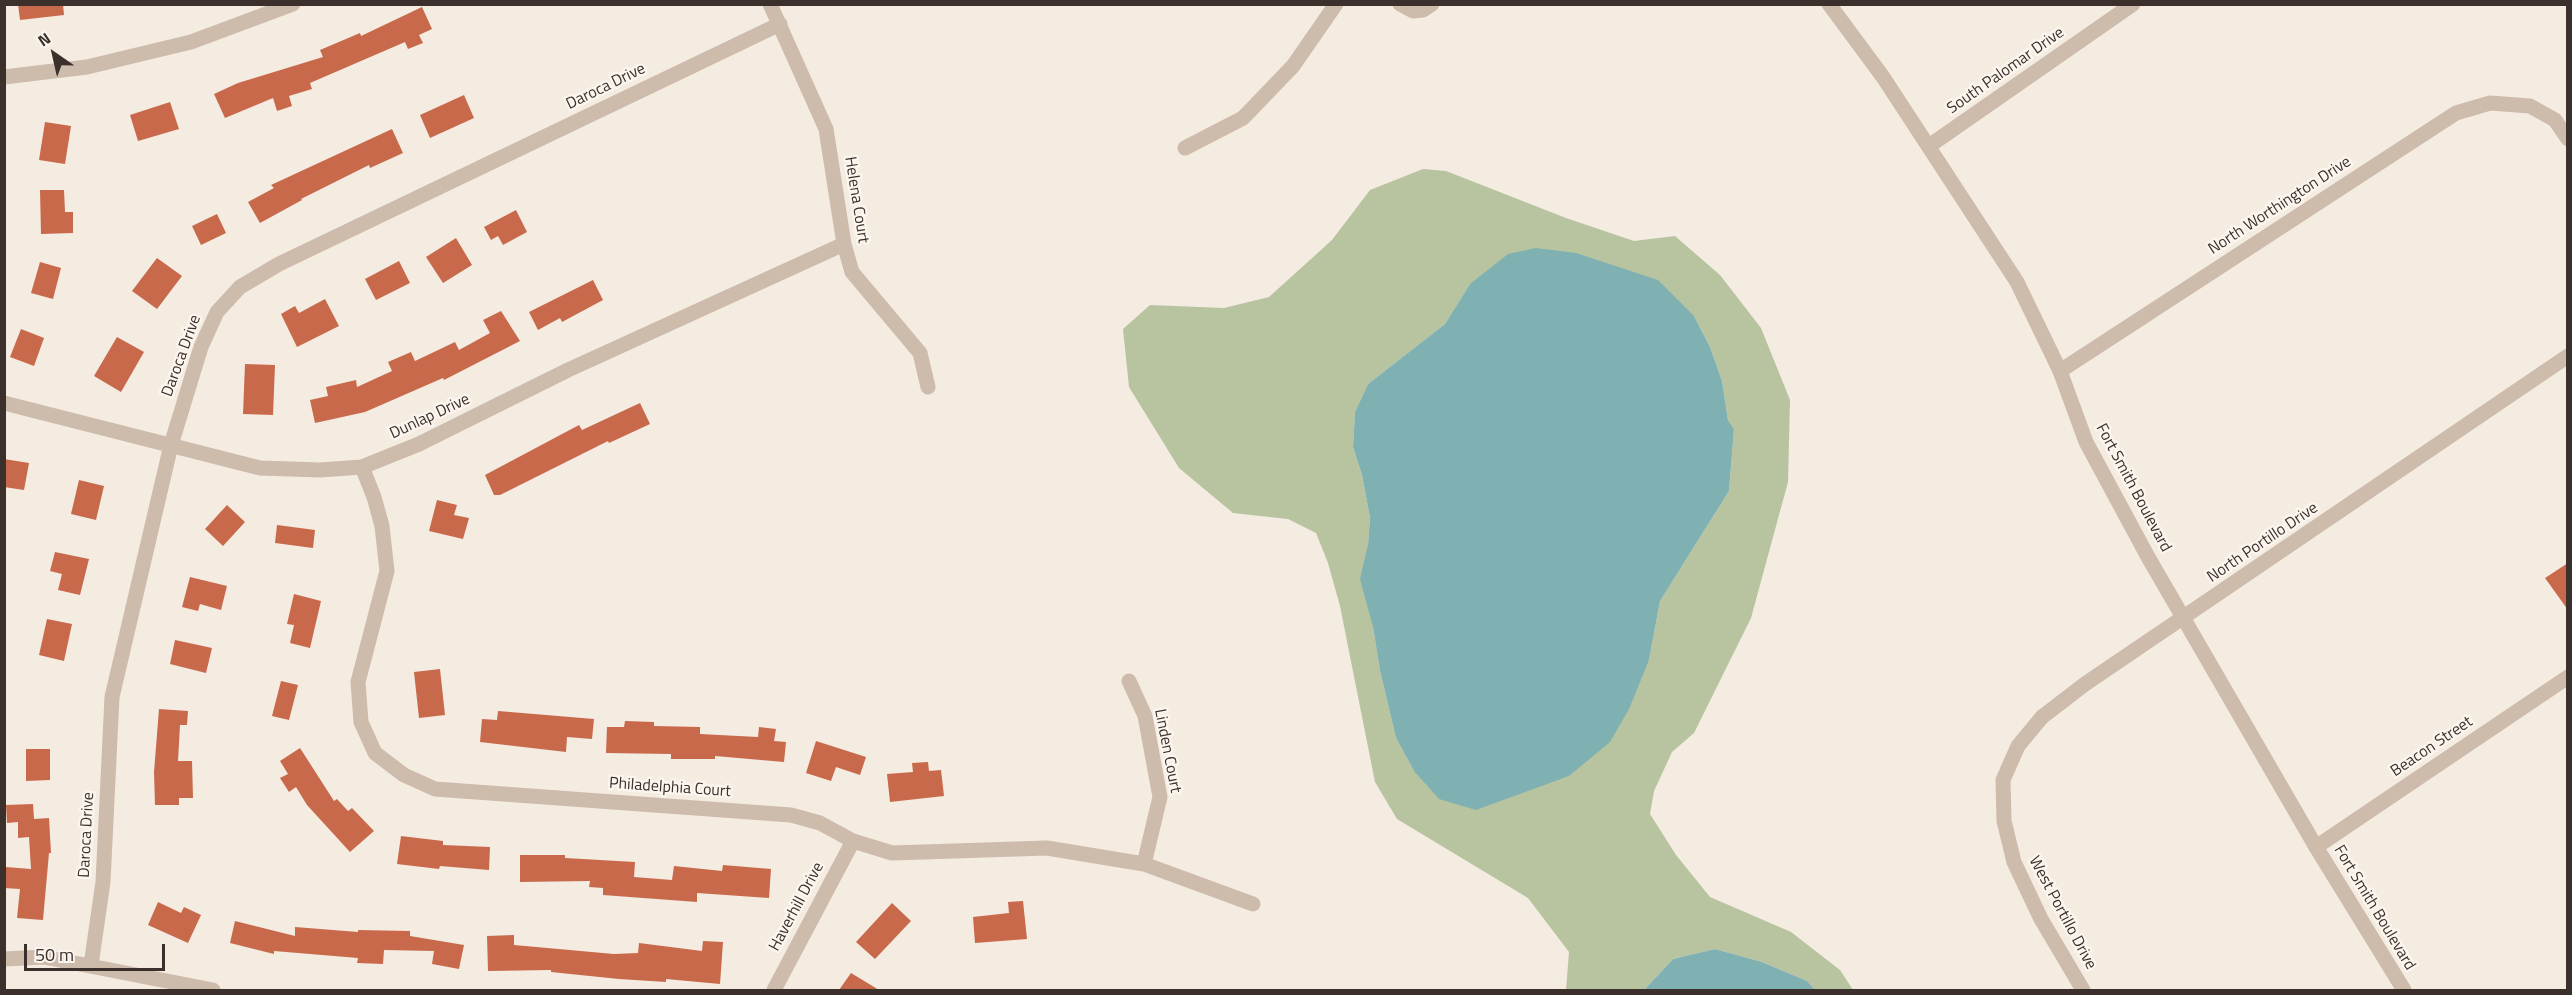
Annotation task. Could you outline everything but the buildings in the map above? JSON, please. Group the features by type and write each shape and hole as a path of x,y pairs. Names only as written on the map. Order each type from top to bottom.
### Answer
{"street":[{"path":"4,77 87,67 191,42 293,4"},
{"name":"Helena Court","path":"770,4 826,129 844,244 852,272 920,353 928,387"},
{"path":"1185,148 1243,118 1293,66 1336,4"},
{"path":"1400,4 1413,10 1423,10 1432,4"},
{"name":"Fort Smith Boulevard","path":"1829,4 1883,77 2017,282 2060,371 2086,442 2184,619 2316,847 2404,990"},
{"name":"South Palomar Drive","path":"1929,146 2133,4"},
{"name":"Daroca Drive","path":"91,965 103,882 112,697 171,445 201,347 217,312 240,286 279,264 780,24"},
{"name":"North Worthington Drive","path":"2060,371 2456,113 2490,103 2530,106 2555,120 2568,140"},
{"name":"Dunlap Drive","path":"4,403 261,468 320,470 362,467 419,444 568,370 844,244"},
{"name":"North Portillo Drive","path":"2003,780 2018,746 2042,717 2085,684 2184,619 2568,356"},
{"name":"Philadelphia Court","path":"362,467 382,526 387,571 358,682 361,722 375,753 404,775 435,789 791,815 820,823 853,841 892,853 1047,848 1144,864 1253,904"},
{"name":"Beacon Street","path":"2316,847 2568,677"},
{"name":"Linden Court","path":"1129,681 1145,716 1160,797 1144,864"},
{"name":"West Portillo Drive","path":"2003,780 2004,821 2014,862 2041,919 2084,990"},
{"name":"Haverhill Drive","path":"774,990 853,841"},
{"path":"4,959 44,957 213,990"}],"green space":[{"path":"1423,169 1446,171 1566,218 1634,241 1675,236 1720,275 1761,328 1790,400 1788,482 1751,618 1694,733 1672,752 1654,791 1650,814 1676,855 1710,897 1791,932 1840,970 1853,990 1815,990 1807,981 1762,962 1715,949 1673,959 1644,990 1566,990 1569,952 1528,898 1397,819 1375,782 1340,606 1328,563 1316,533 1288,519 1233,513 1179,468 1129,387 1123,329 1150,305 1224,308 1269,297 1332,240 1370,190","holes":["1470,284 1694,316 1710,347 1722,381 1728,420 1734,429 1729,491 1660,601 1649,660 1569,776 1537,786 1414,771 1396,738 1380,671 1373,627 1368,545 1370,518 1362,475 1353,447 1355,412 1368,384 1445,324"]}],"water":[{"path":"1536,248 1576,253 1658,280 1694,316 1710,347 1722,381 1728,420 1734,429 1729,491 1660,601 1649,660 1629,709 1610,742 1569,776 1476,810 1439,799 1414,771 1396,738 1380,671 1373,627 1360,579 1368,545 1370,518 1362,475 1353,447 1355,412 1368,384 1445,324 1470,284 1508,254"},
{"path":"1715,949 1762,962 1807,981 1815,990 1644,990 1673,959"}]}
